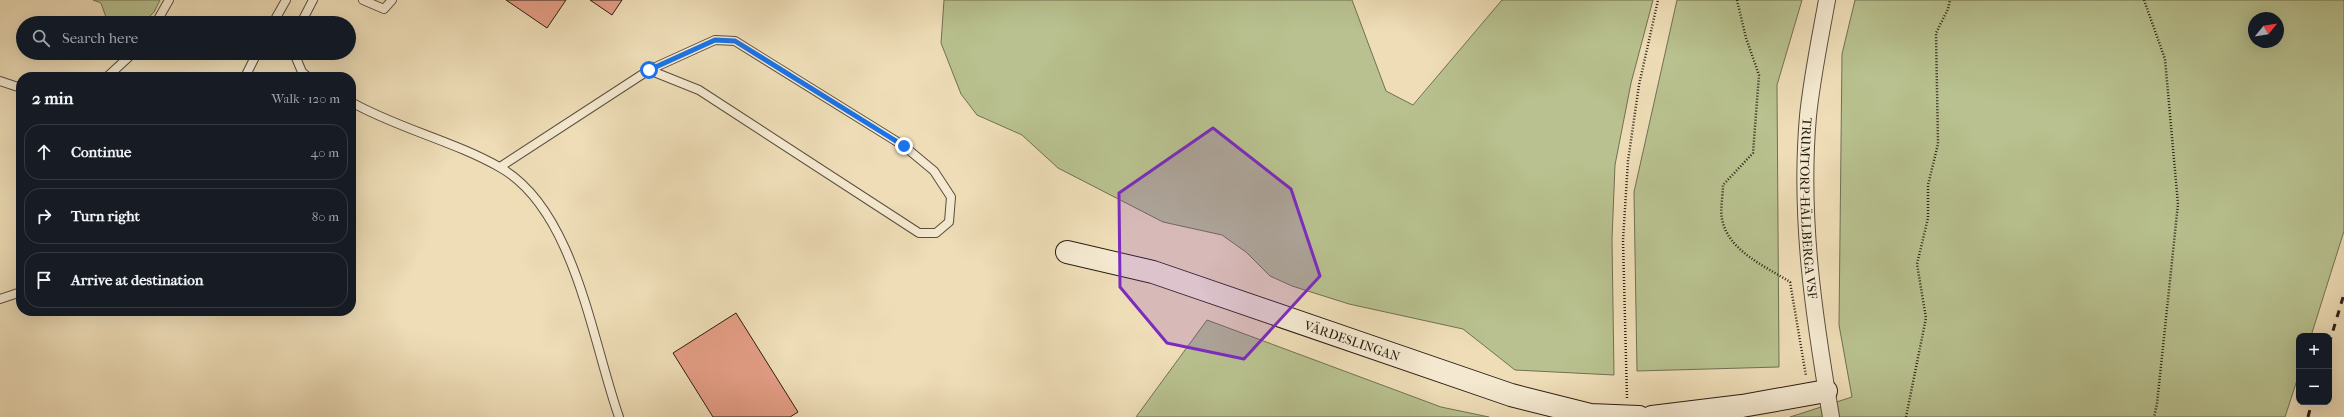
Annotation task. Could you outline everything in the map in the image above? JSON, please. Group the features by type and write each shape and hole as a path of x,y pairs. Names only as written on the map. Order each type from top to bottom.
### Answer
{"street":[{"name":"TRUMTORP-HÄLLBERGA VSF","path":"1827,0 1808,116 1805,185 1812,304 1831,417"},
{"name":"VÄRDESLINGAN","path":"1067,252 1153,272 1184,285 1511,395 1590,415 1639,417"},
{"path":"1652,417 1801,396 1826,391"}],"lane":[{"path":"160,16 169,0"},
{"path":"278,16 286,0"},
{"path":"305,16 313,0"},
{"path":"363,0 384,9 392,0"},
{"path":"500,167 649,70 715,40 735,41 904,146 928,166 934,172 951,197 949,222 936,233 919,233 699,90 649,70"},
{"path":"113,72 126,60"},
{"path":"248,72 254,60"},
{"path":"296,60 302,72"},
{"path":"0,81 16,86"},
{"path":"356,104 387,120 500,167 517,178 537,200 568,252 591,319 600,358 619,417"},
{"path":"0,299 16,294"}],"path":[{"path":"1628,416 1623,240 1628,161 1639,85 1658,0"},
{"path":"1737,0 1746,38 1759,75 1753,153 1723,185 1722,218 1728,236 1741,250 1790,282 1806,377 1801,396"},
{"path":"1906,417 1926,318 1917,264 1928,218 1928,185 1938,144 1936,33 1948,9 1950,0"},
{"path":"2144,0 2165,59 2178,204 2157,404 2154,417"}],"highlighted area":[{"path":"1213,128 1291,189 1320,276 1244,359 1167,343 1120,287 1119,193"}],"green space":[{"path":"93,0 160,0 154,12 150,16 106,16 101,3"},
{"path":"944,0 1352,0 1386,91 1413,105 1502,0 1653,0 1631,83 1615,165 1612,239 1614,375 1515,370 1463,329 1349,304 1292,286 1270,276 1246,252 1222,235 1163,222 1058,168 1022,135 977,115 961,94 941,43"},
{"path":"1677,0 1802,0 1777,85 1779,367 1637,371 1634,192"},
{"path":"1855,0 2344,0 2344,231 2312,333 2296,333 2296,383 2285,417 1790,417 1852,397 1839,325 1842,54"},
{"path":"1207,320 1441,407 1489,417 1136,417"}],"building":[{"path":"506,0 566,0 547,28"},
{"path":"590,0 622,0 612,15"},
{"path":"736,313 798,412 790,417 713,417 673,353"}],"railway":[{"path":"2332,334 2344,294"},
{"path":"2308,417 2311,405"}],"route":[{"path":"649,70 715,40 735,41 904,146"}]}
